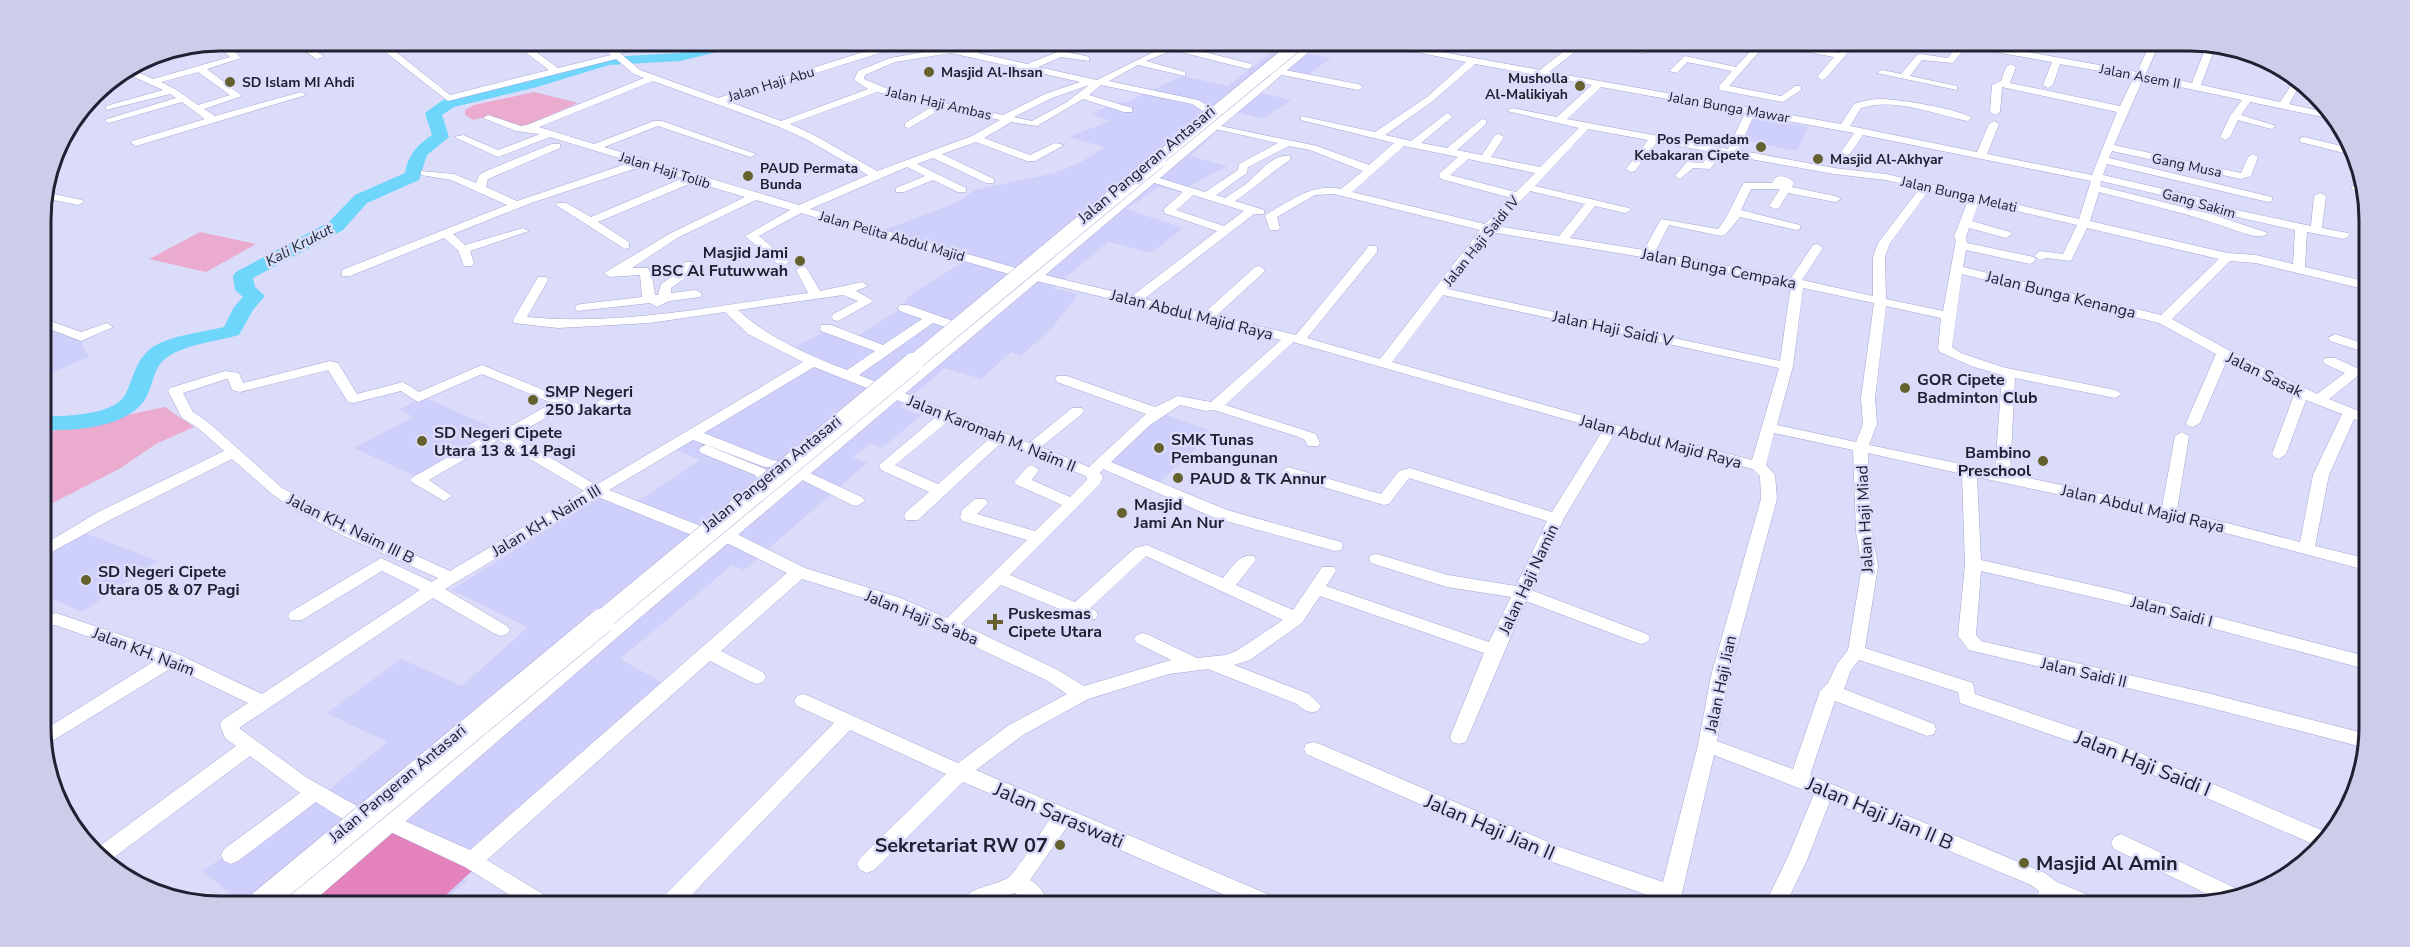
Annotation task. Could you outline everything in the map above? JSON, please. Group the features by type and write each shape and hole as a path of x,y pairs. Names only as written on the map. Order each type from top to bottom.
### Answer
{"main road":[{"name":"Jalan Pangeran Antasari","path":"260,896 700,532 782,472 1026,274 1210,111 1282,51"},
{"path":"269,896 1290,51"},
{"path":"287,896 678,566 1297,51"},
{"name":"Jalan Pangeran Antasari","path":"885,390 941,322 1026,274 1152,179 1305,51"},
{"name":"Jalan Pangeran Antasari","path":"301,896 725,535 782,472"}],"street":[{"path":"152,82 237,57 230,51"},
{"path":"311,51 319,57"},
{"path":"389,51 446,97 554,69 643,51"},
{"path":"529,51 554,69"},
{"path":"611,51 632,69 781,124 810,137 876,175"},
{"name":"Jalan Haji Abu","path":"718,101 879,51"},
{"name":"Jalan Haji Abu","path":"948,51 1031,66 1140,92 1195,102 1210,111"},
{"name":"Jalan Haji Ambas","path":"948,51 893,60 861,73 859,78 861,82 877,89 912,100 943,104 1027,124 1038,123 1083,96"},
{"path":"969,54 975,51"},
{"path":"1007,119 1036,101 1058,92 1097,82 1163,51"},
{"path":"1189,51 1248,66"},
{"name":"Jalan Bunga Mawar","path":"1422,51 1860,131 1981,155 2096,182"},
{"path":"1542,73 1570,51"},
{"path":"1752,51 1722,88 1783,99 1798,88"},
{"path":"1814,51 1841,56"},
{"path":"1822,77 1845,51"},
{"path":"1904,77 1920,57 1950,61 1958,51"},
{"name":"Jalan Asem II","path":"2015,51 2196,86 2321,114"},
{"path":"1961,245 2035,258 2044,254 2067,258 2084,222 2108,147 2152,51"},
{"path":"2196,86 2209,52"},
{"path":"1031,66 1060,54 1086,59"},
{"path":"1674,71 1684,59 1738,70"},
{"path":"1376,136 1430,99 1474,60"},
{"path":"2048,85 2057,60"},
{"path":"1137,62 1182,74"},
{"path":"2004,85 2011,67"},
{"path":"195,109 237,96 200,69"},
{"path":"1280,72 1358,87"},
{"path":"1882,73 1954,88"},
{"path":"135,74 172,91 213,120"},
{"path":"531,128 652,78"},
{"path":"1097,82 1083,96 1128,110"},
{"path":"1559,121 1599,84"},
{"path":"1981,155 1995,118 1998,85 2124,110"},
{"path":"2283,106 2294,87"},
{"path":"781,124 877,89"},
{"path":"110,108 172,91"},
{"path":"136,143 301,95"},
{"path":"2225,137 2235,116 2248,98"},
{"path":"109,120 183,99"},
{"path":"1844,128 1857,106 1870,102 1894,104 1967,118"},
{"path":"909,125 943,104"},
{"name":"Jalan Bunga Melati","path":"1512,111 1927,186 2227,258 2256,258 2359,284"},
{"path":"1732,151 1751,111"},
{"path":"1344,193 1369,169 1447,116"},
{"path":"2235,116 2271,126"},
{"name":"Jalan Haji Tolib","path":"488,118 520,129 531,128 799,209"},
{"path":"1305,118 1407,143 1543,171"},
{"name":"Jalan Haji Ambas","path":"876,175 976,138 1007,119"},
{"path":"1450,151 1482,122"},
{"path":"593,148 658,123 751,154"},
{"path":"1318,135 1332,125"},
{"path":"1215,126 1322,151 1369,169"},
{"name":"Jalan Haji Saidi IV","path":"1384,363 1488,228 1586,126"},
{"path":"1846,152 1860,131"},
{"path":"459,137 497,154 514,155 549,134"},
{"path":"1485,159 1499,137"},
{"path":"1631,170 1656,137"},
{"name":"Jalan Haji Ambas","path":"976,138 1031,159 1059,145"},
{"path":"2304,140 2344,150"},
{"path":"1208,195 1244,171 1243,166 1286,143"},
{"path":"480,188 486,175 556,146"},
{"name":"Gang Musa","path":"2108,147 2241,176 2246,176 2253,157"},
{"path":"1680,176 1691,164 1706,167 1720,149"},
{"path":"934,154 990,181"},
{"path":"1466,155 1444,175 1445,177 1625,210"},
{"path":"1227,201 1251,186 1262,173 1286,158"},
{"path":"2103,160 2268,199"},
{"path":"1775,206 1789,161"},
{"path":"346,273 516,205 641,163"},
{"path":"909,164 962,190"},
{"path":"425,173 452,176 516,205"},
{"name":"Jalan Pelita Abdul Majid","path":"799,209 876,175"},
{"path":"900,190 934,176"},
{"path":"590,221 693,178"},
{"path":"1152,179 1271,216 1274,228"},
{"path":"2096,182 2262,234"},
{"name":"Gang Sakim","path":"2096,182 2194,199 2224,211 2344,235"},
{"path":"1648,254 1665,221 1721,233 1734,217 1734,212 1749,184 1776,187 1782,184 1836,199"},
{"path":"1860,448 1870,424 1868,399 1880,310 1878,270 1884,243 1927,186"},
{"path":"1192,190 1168,211 1226,230"},
{"name":"Jalan Bunga Cempaka","path":"1271,216 1313,192 1324,190 1488,228 1648,254 1948,316"},
{"path":"660,300 646,296 644,272 613,273 675,234 756,196"},
{"path":"2316,229 2320,196"},
{"path":"1975,197 1960,237 1961,245 1944,346 1947,351 1957,357 2009,371 2115,394"},
{"path":"52,198 78,202"},
{"path":"1563,239 1592,203"},
{"path":"562,205 624,245"},
{"path":"783,262 751,237 799,209"},
{"name":"Jalan Pelita Abdul Majid","path":"799,209 1026,274"},
{"path":"1135,300 1253,209"},
{"path":"1734,212 1796,226"},
{"path":"1965,223 2006,234"},
{"path":"2298,269 2301,228"},
{"path":"463,249 523,231"},
{"path":"445,233 463,249 468,263"},
{"path":"1769,428 1786,366 1797,283 1817,248"},
{"path":"1215,406 1294,339 1373,249"},
{"path":"2164,320 2227,258"},
{"path":"658,317 665,286 680,277 689,265"},
{"name":"Jalan Bunga Kenanga","path":"1957,269 2164,320"},
{"path":"802,270 816,296"},
{"path":"1207,318 1259,270"},
{"name":"Jalan Abdul Majid Raya","path":"1026,274 1294,339 1611,428 1758,466 1769,428 2169,513 2359,562"},
{"path":"542,280 519,320 558,324 658,317 816,296 862,286"},
{"path":"838,317 868,301 845,291"},
{"name":"Jalan Haji Saidi V","path":"1440,291 1786,366"},
{"path":"580,308 696,294"},
{"path":"904,308 941,322"},
{"path":"729,309 753,331 813,362 885,390"},
{"name":"Jalan Sasak","path":"2164,320 2302,393 2359,415"},
{"path":"848,376 883,350 941,322"},
{"path":"51,325 81,337 107,327"},
{"path":"826,328 883,350"},
{"path":"2335,338 2359,347"},
{"path":"2193,423 2223,353"},
{"path":"2347,369 2359,359"},
{"path":"2319,400 2354,373 2330,361"},
{"name":"Jalan KH. Naim III","path":"250,746 232,733 229,725 450,578 813,362"},
{"name":"Jalan KH. Naim III B","path":"450,578 350,532 277,491 203,425 187,415 175,391 231,375 234,376 237,387 244,387 330,365 333,366 352,399 403,386 416,397 421,397 485,369 561,403"},
{"path":"2002,477 2009,371"},
{"path":"1062,379 1157,413"},
{"name":"Jalan Karomah M. Naim II","path":"885,390 1031,448 1096,468 1221,514 1335,546"},
{"path":"444,496 418,480 495,436 504,436 561,403 591,412 622,393"},
{"path":"2279,454 2302,393"},
{"path":"949,626 1036,537 1095,481 1096,468 1157,413 1178,400 1206,407 1215,406 1304,434 1311,437 1312,442"},
{"path":"1031,448 1077,411"},
{"path":"940,491 886,467 886,465 947,415"},
{"path":"2307,548 2321,476 2359,422"},
{"name":"Jalan Haji Namin","path":"1459,737 1493,652 1556,518 1611,428"},
{"path":"504,436 596,490 700,532"},
{"path":"912,516 1000,436"},
{"path":"2169,513 2182,436"},
{"path":"687,437 760,472 782,472 857,501"},
{"name":"Jalan Haji Miad","path":"1856,652 1870,566 1864,532 1860,448"},
{"path":"51,547 105,516 234,452"},
{"name":"Jalan Haji Jian","path":"1670,896 1707,745 1720,676 1769,498 1767,475 1758,466"},
{"name":"Jalan Saidi II","path":"1969,469 1973,564 1967,636 1972,644 1979,648 2207,700 2358,739"},
{"path":"1032,470 1022,482 1072,503"},
{"path":"1288,472 1384,500 1404,474 1410,473 1556,518"},
{"path":"980,503 968,514 969,517 1036,537"},
{"name":"Jalan Haji Sa'aba","path":"725,535 800,572 892,601 949,626 1052,675 1082,694"},
{"path":"998,577 1084,612 1143,551 1159,555 1296,619"},
{"path":"1377,559 1447,580 1522,593 1641,638"},
{"path":"1225,587 1248,560"},
{"path":"296,616 379,564 403,573 501,630"},
{"name":"Jalan Saidi I","path":"1973,564 2187,614 2359,661"},
{"path":"867,864 960,772 1016,730 1082,694 1169,667 1244,655 1296,619 1328,571"},
{"path":"472,861 800,572"},
{"path":"1317,589 1493,652"},
{"path":"1385,616 1493,652"},
{"name":"Jalan KH. Naim","path":"51,621 172,659 262,702"},
{"path":"1143,639 1200,663 1303,699 1312,706"},
{"path":"707,652 757,677"},
{"path":"1799,779 1829,691 1836,687 1849,658 1856,652"},
{"name":"Jalan Haji Saidi I","path":"1856,652 1967,688 1966,698 2105,746 2318,837"},
{"path":"51,734 172,659"},
{"path":"1829,691 1927,729"},
{"name":"Jalan Saraswati","path":"802,701 960,772 1249,896"},
{"path":"678,896 847,722"},
{"name":"Jalan Haji Jian II B","path":"1707,745 1799,779 2038,879 2047,896"},
{"path":"107,852 250,746 299,783 357,816"},
{"name":"Jalan Haji Jian II","path":"1313,749 1431,802 1659,896"},
{"path":"1779,896 1797,860 1824,790"},
{"path":"231,855 316,792"},
{"path":"983,896 1017,883 1063,816"},
{"path":"387,821 472,861 528,896"},
{"path":"2121,843 2225,892"},
{"path":"1017,883 1034,896"}],"shaded area":[{"path":"1273,51 1306,51 1304,53 1331,58 1305,77 1283,72 1260,93 1291,100 1263,119 1238,112 1190,156 1227,166 1178,192 1159,187 1126,209 1183,228 1151,253 1108,242 1053,288 1078,294 1052,328 1021,356 1011,352 981,379 945,368 899,407 922,415 882,448 871,443 853,457 867,463 744,570 732,565 620,659 663,683 450,871 467,882 448,896 234,896 202,871 331,788 387,742 327,713 401,659 462,686 528,627 451,590 599,497 632,505 700,460 673,448 812,366 785,352 834,327 856,337 899,310 909,296 963,262 879,232 958,202 975,190 1055,173 1081,162 1105,147 1069,137 1110,121 1092,114 1111,104 1127,102 1182,76 1228,86"},
{"path":"534,92 578,103 523,127 486,117 473,120 465,115 465,110 474,105"},
{"path":"1752,116 1808,127 1797,151 1739,139"},
{"path":"200,232 256,244 206,272 149,259"},
{"path":"51,330 83,339 82,345 89,357 51,373"},
{"name":"SD Negeri Cipete Utara 13 & 14 Pagi","path":"423,397 498,430 417,477 354,448 414,417 399,410"},
{"path":"165,407 194,427 156,444 119,469 51,504 51,432"},
{"name":"SMK Tunas Pembangunan","path":"1161,413 1213,432 1157,485 1104,463"},
{"name":"SD Negeri Cipete Utara 05 & 07 Pagi","path":"80,531 158,561 82,612 51,600 51,549"},
{"path":"389,826 473,870 445,896 307,896"}],"waterway":[{"name":"Kali Krukut","path":"51,423 89,419 115,413 125,408 135,398 148,366 157,354 182,344 232,331 244,307 255,296 245,290 243,276 336,226 361,199 413,176 418,156 441,137 433,113 449,103 532,84 608,61 680,57 704,51"}],"place":[{"name":"Masjid Al-Ihsan","path":"929,72"},
{"name":"SD Islam MI Ahdi","path":"230,82"},
{"name":"Musholla Al-Malikiyah","path":"1580,86"},
{"name":"Pos Pemadam Kebakaran Cipete","path":"1761,147"},
{"name":"Masjid Al-Akhyar","path":"1818,159"},
{"name":"PAUD Permata Bunda","path":"748,176"},
{"name":"Masjid Jami BSC Al Futuwwah","path":"800,261"},
{"name":"GOR Cipete Badminton Club","path":"1905,388"},
{"name":"SMP Negeri 250 Jakarta","path":"533,400"},
{"name":"SD Negeri Cipete Utara 13 & 14 Pagi","path":"422,441"},
{"name":"SMK Tunas Pembangunan","path":"1159,448"},
{"name":"Bambino Preschool","path":"2043,461"},
{"name":"PAUD & TK Annur","path":"1178,478"},
{"name":"Masjid Jami An Nur","path":"1122,513"},
{"name":"SD Negeri Cipete Utara 05 & 07 Pagi","path":"86,580"},
{"name":"Puskesmas Cipete Utara","path":"995,622"},
{"name":"Sekretariat RW 07","path":"1060,845"},
{"name":"Masjid Al Amin","path":"2024,863"}]}
